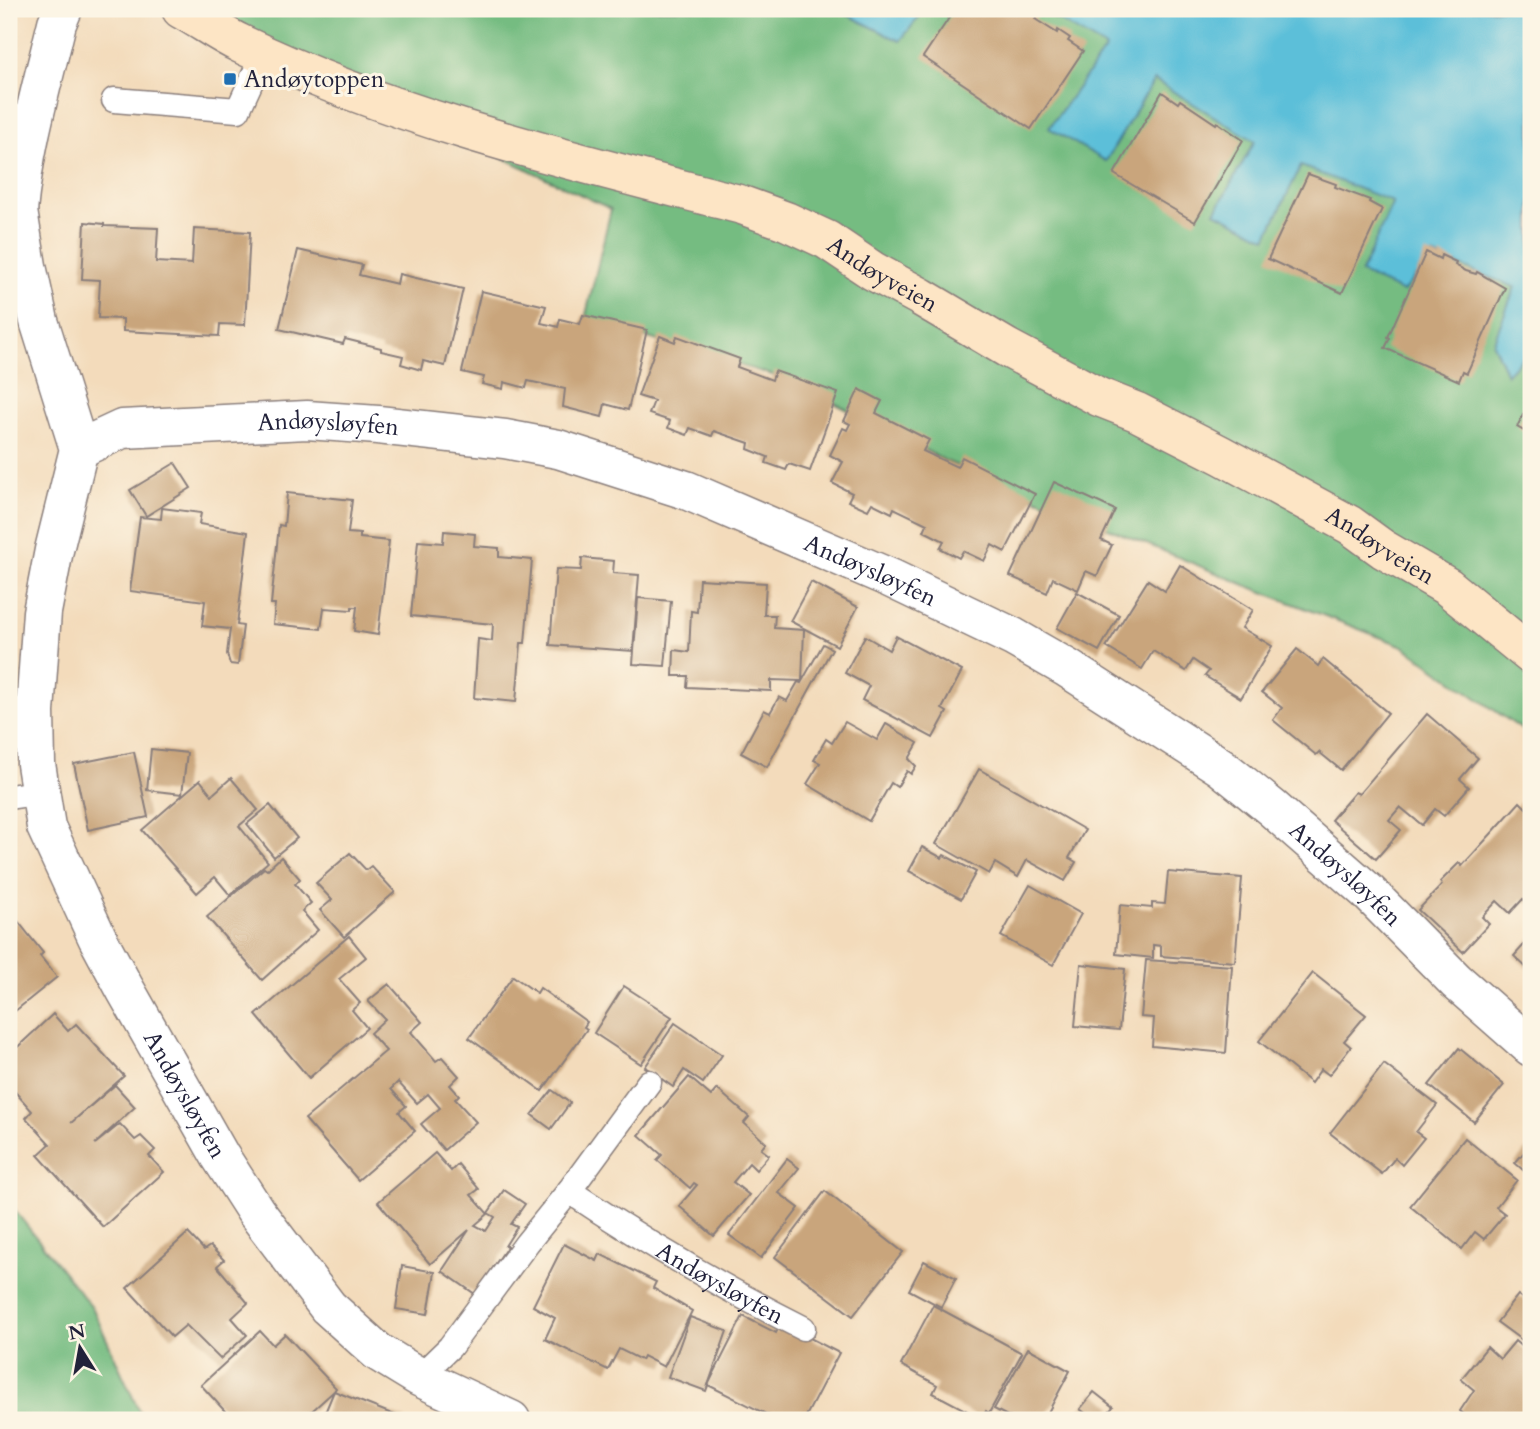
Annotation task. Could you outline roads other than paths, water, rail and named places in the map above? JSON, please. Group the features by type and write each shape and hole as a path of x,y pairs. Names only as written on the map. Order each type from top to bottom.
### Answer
{"street":[{"path":"25,795 36,764 35,712 42,612 79,449 39,321 14,212 57,23 63,9"},
{"name":"Andøyveien","path":"181,9 240,43 338,86 466,129 742,205 827,240 873,271 1007,348 1099,397 1137,412 1221,455 1350,525 1383,549 1448,587 1531,655"},
{"name":"Andøysløyfen","path":"79,449 122,429 307,420 505,439 558,449 686,490 890,578 1013,637 1067,668 1221,767 1367,891 1456,981 1531,1047"},
{"name":"Andøysløyfen","path":"25,795 46,827 97,937 234,1178 256,1212 328,1307 378,1352 419,1377 511,1420"}],"lane":[{"path":"114,100 238,110 264,53"},
{"path":"419,1377 450,1347 649,1082"},
{"name":"Andøysløyfen","path":"569,1191 731,1292 803,1328"}],"water":[{"path":"836,9 925,9 900,41"},
{"path":"1040,9 1531,9 1531,349 1507,374 1493,344 1515,287 1432,255 1403,292 1361,273 1393,202 1301,166 1266,238 1215,212 1255,141 1154,80 1106,161 1049,128 1106,48"}],"place":[{"name":"Andøytoppen","path":"230,79"}]}
